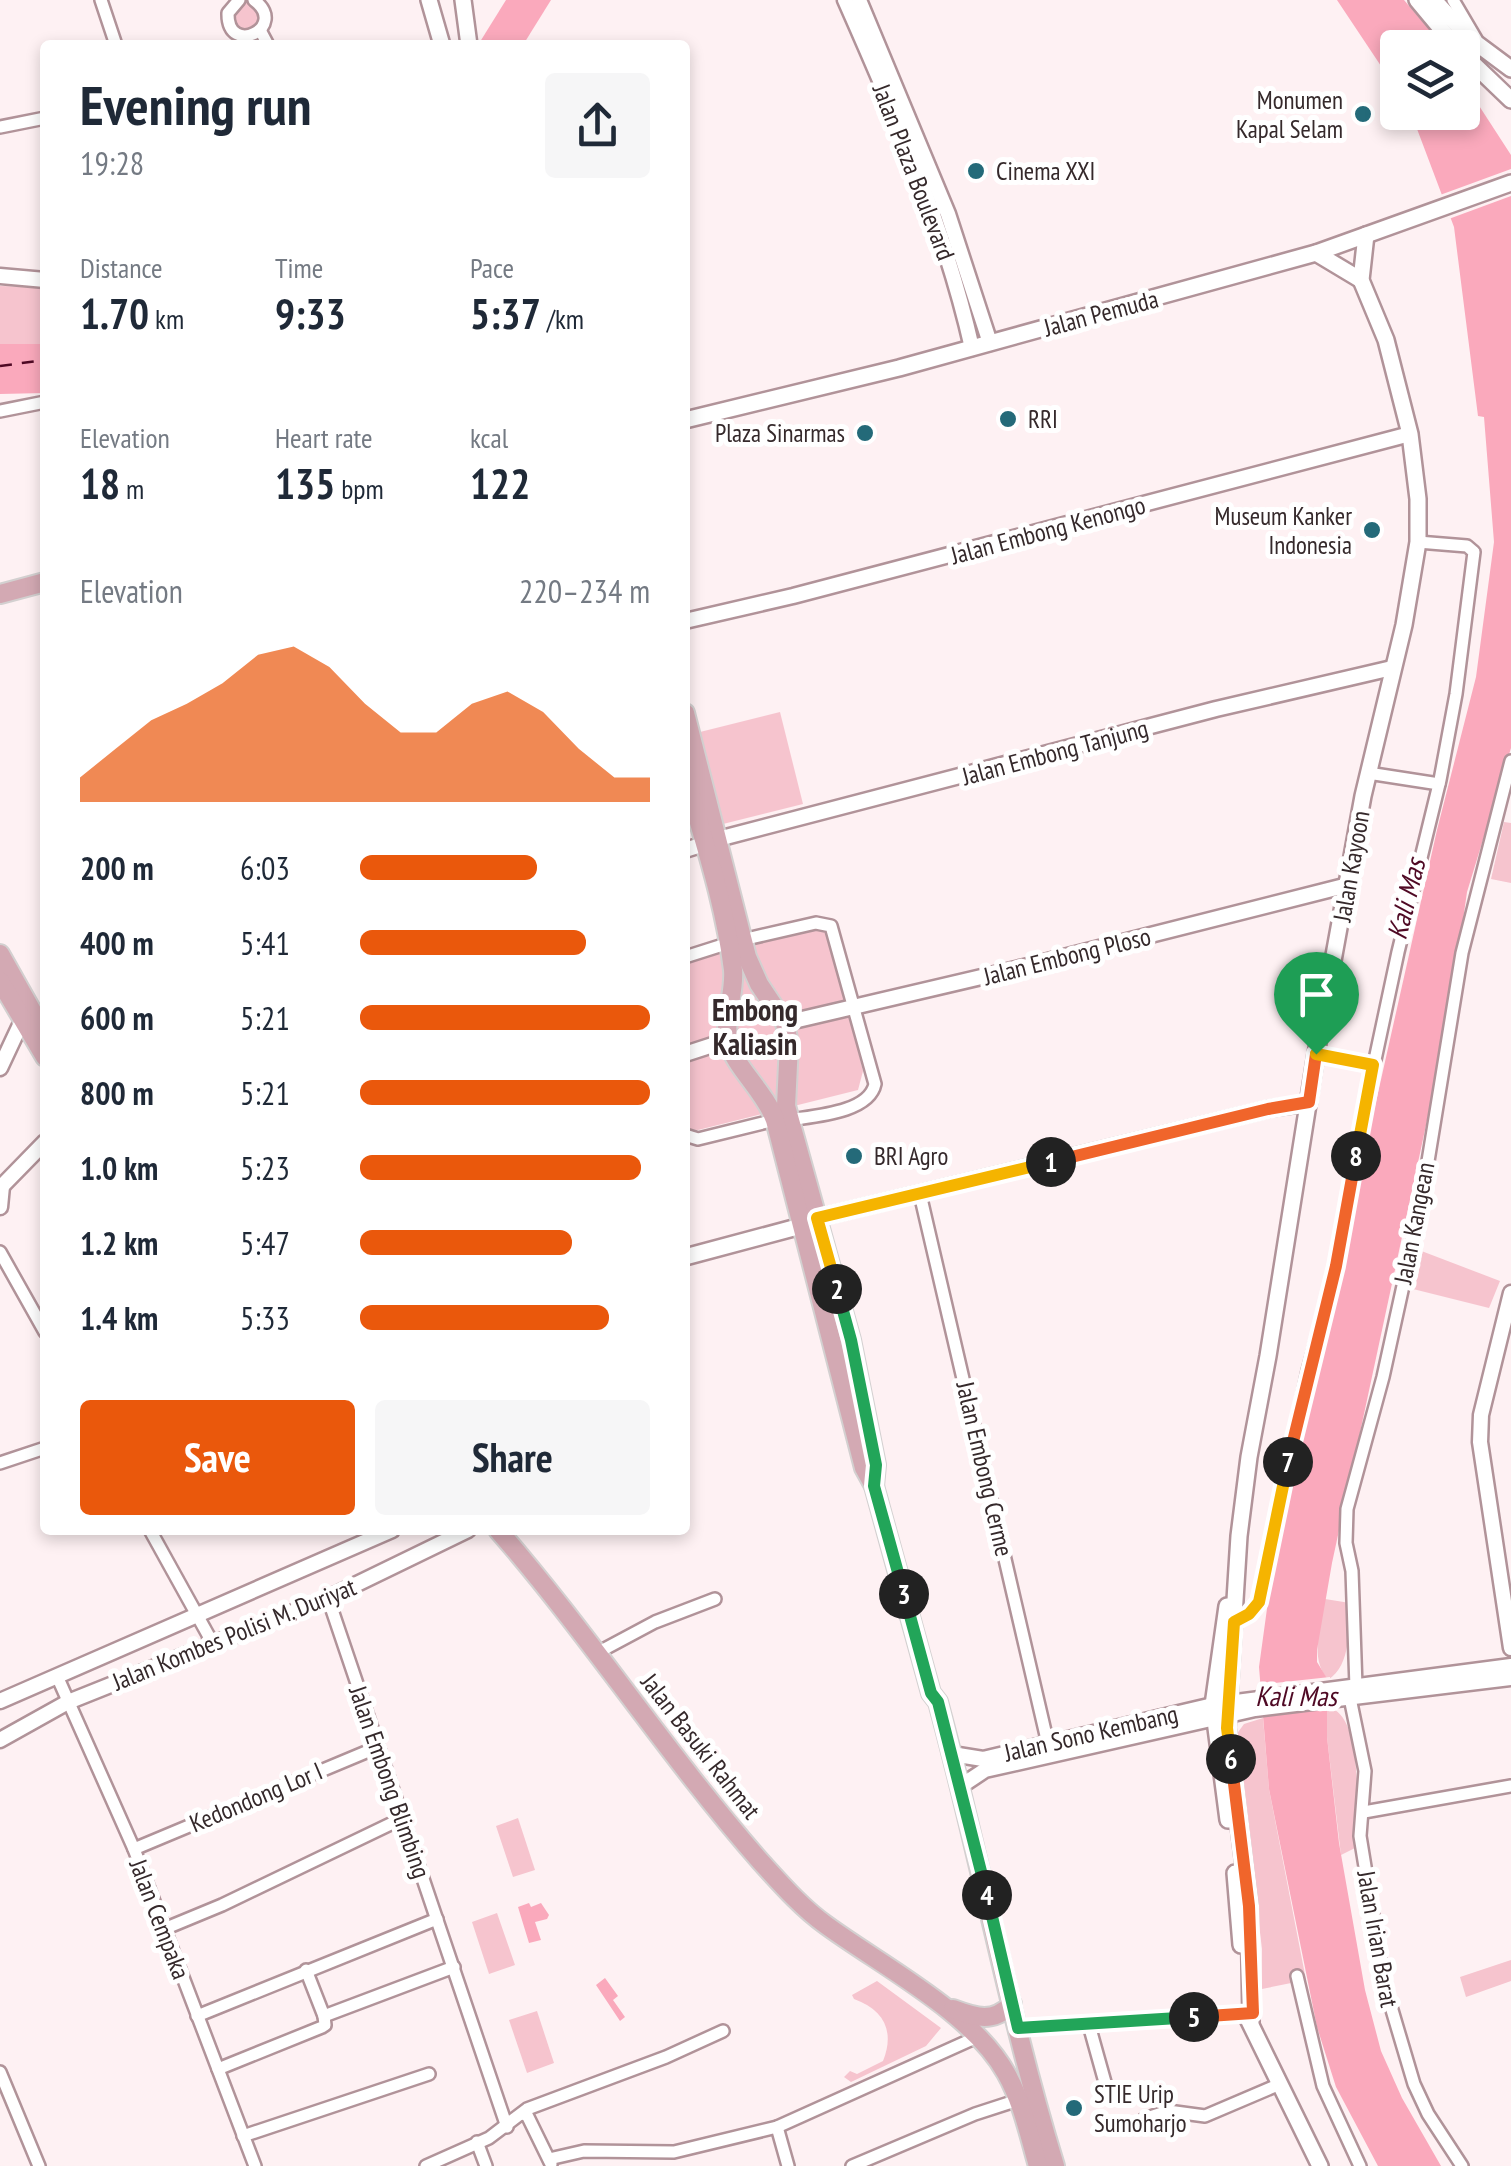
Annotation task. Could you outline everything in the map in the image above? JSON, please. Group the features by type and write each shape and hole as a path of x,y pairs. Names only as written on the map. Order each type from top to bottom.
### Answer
{"main road":[{"path":"429,0 441,40"},
{"path":"463,0 468,40"},
{"path":"1418,0 1443,30"},
{"path":"1434,0 1481,48 1511,70"},
{"path":"1481,48 1509,98"},
{"path":"1480,70 1509,98"},
{"name":"Jalan Pemuda","path":"690,419 972,348 1316,253 1511,183"},
{"name":"Jalan Kayoon","path":"1221,1709 1234,1622 1249,1457 1316,1054 1368,773 1418,542 1418,498 1410,434 1386,340 1361,280 1366,236"},
{"path":"1316,253 1361,280"},
{"path":"4,590 40,583"},
{"path":"690,739 736,942 785,1023 789,1044 782,1120 864,1468 874,1486 961,1786 994,1934 1055,2166"},
{"path":"690,787 711,842"},
{"path":"736,942 728,1040 782,1120"},
{"path":"0,954 40,1025"},
{"path":"0,981 40,1050"},
{"path":"690,1255 809,1222"},
{"name":"Jalan Basuki Rahmat","path":"502,1535 562,1604 677,1760 761,1862 815,1916 940,2005 1002,2065 1018,2100 1038,2166"},
{"name":"Jalan Kayoon","path":"1236,1578 1223,1624 1221,1709 1249,1906 1250,2016"},
{"path":"931,1693 928,1706 988,1928 994,1934"},
{"path":"940,2005 983,2018 999,2015 1012,2004"},
{"path":"1250,2016 1320,2166"}],"street":[{"path":"101,0 114,40"},
{"path":"239,0 228,12 229,25 237,34 254,37 265,12 254,0"},
{"path":"466,18 474,0"},
{"name":"Jalan Plaza Boulevard","path":"845,0 948,214 990,343"},
{"name":"Jalan Plaza Boulevard","path":"859,0 934,215 972,348"},
{"path":"1453,0 1481,48"},
{"path":"0,127 40,119"},
{"path":"0,276 40,280"},
{"path":"0,410 40,403"},
{"name":"Jalan Embong Kenongo","path":"690,620 929,562 1410,434"},
{"path":"1234,1622 1249,1614 1259,1602 1308,1372 1336,1266 1373,1065 1439,784 1456,694 1475,555 1468,546 1418,542"},
{"name":"Jalan Embong Tanjung","path":"690,848 1198,714 1392,668"},
{"name":"Jalan Kangean","path":"1343,1694 1352,1571 1346,1543 1347,1509 1383,1377 1421,1204 1444,1048 1472,908 1511,762"},
{"path":"1368,773 1439,784"},
{"name":"Jalan Embong Ploso","path":"785,1023 1348,885"},
{"path":"690,956 824,922 835,934 875,1084 874,1092 851,1106 698,1139 690,1137"},
{"path":"0,1068 22,1021"},
{"path":"690,1052 728,1040"},
{"path":"1316,1054 1373,1065"},
{"path":"809,1222 1309,1102"},
{"path":"0,1207 2,1185 40,1147"},
{"name":"Jalan Embong Cerme","path":"920,1194 1048,1744"},
{"path":"0,1252 40,1323"},
{"path":"1511,1292 1481,1415 1480,1442 1505,1551 1511,1648"},
{"path":"0,1464 40,1450"},
{"path":"153,1535 212,1642"},
{"name":"Jalan Kombes Polisi M. Duriyat","path":"0,1701 380,1535"},
{"name":"Jalan Kombes Polisi M. Duriyat","path":"0,1740 68,1702 328,1598 446,1536"},
{"name":"Jalan Embong Blimbing","path":"328,1598 508,2127"},
{"path":"598,1653 655,1622 715,1599"},
{"path":"1343,1694 1511,1666"},
{"name":"Jalan Cempaka","path":"58,1676 134,1849 254,2166"},
{"path":"1221,1709 1511,1678"},
{"name":"Jalan Irian Barat","path":"1343,1694 1365,1770 1360,1836 1392,2015 1414,2084 1428,2114 1462,2166"},
{"name":"Jalan Sono Kembang","path":"952,1754 983,1759 1221,1709"},
{"name":"Jalan Sono Kembang","path":"961,1786 985,1770 1221,1709"},
{"name":"Kedondong Lor I","path":"134,1849 378,1747"},
{"path":"1364,1812 1511,1786"},
{"path":"164,1929 402,1818"},
{"path":"197,2016 437,1919"},
{"path":"324,2016 454,1966"},
{"path":"218,2069 325,2025 306,1970"},
{"path":"1297,1976 1323,2086 1360,2166"},
{"path":"1018,2028 1250,2016"},
{"path":"1089,2024 1108,2093 1114,2098 1134,2090"},
{"path":"426,2166 508,2127 527,2109 666,2057 723,2031"},
{"path":"522,2114 527,2115 551,2163 584,2152 674,2152 777,2127 977,2037"},
{"path":"0,2072 39,2166"},
{"path":"243,2136 429,2074"},
{"path":"1144,2119 1176,2111 1191,2117 1205,2116 1280,2084"},
{"path":"852,2166 1018,2100"},
{"path":"777,2127 788,2166"},
{"path":"483,2140 486,2166"},
{"path":"674,2152 676,2166"}],"shaded area":[{"path":"239,3 250,3 262,14 254,31 237,31 232,10"},
{"path":"0,286 40,287 40,344 0,344"},
{"path":"780,712 803,804 723,824 700,732"},
{"path":"1504,822 1511,823 1511,883 1491,879"},
{"path":"816,924 829,932 863,1071 858,1090 690,1129 690,959"},
{"path":"1411,1247 1500,1281 1489,1308 1405,1287"},
{"path":"1325,1599 1350,1603 1345,1655 1328,1680 1318,1651"},
{"path":"1335,1710 1350,1734 1357,1795 1357,1847 1341,1855 1327,1737 1327,1711"},
{"path":"1263,1718 1269,1789 1306,1980 1262,1989 1262,1949 1236,1735 1244,1724"},
{"path":"518,1818 535,1870 513,1877 496,1826"},
{"path":"497,1913 515,1965 489,1974 472,1922"},
{"path":"1511,1960 1511,1981 1466,1997 1460,1977"},
{"path":"877,1981 941,2028 926,2046 851,2082 844,2077 850,2071 857,2074 883,2061 886,2050 887,2031 880,2016 852,1995"},
{"path":"537,2011 554,2063 527,2073 509,2020"}],"water":[{"path":"506,0 551,0 526,40 481,40"},
{"path":"1337,0 1404,0 1430,30 1380,30 1380,64"},
{"name":"Kali Mas","path":"1480,107 1511,155 1511,748 1467,892 1449,1018 1332,1563 1317,1650 1317,1662 1328,1680 1331,1699 1327,1737 1339,1843 1365,1990 1381,2051 1402,2098 1441,2166 1378,2166 1336,2087 1317,2027 1269,1789 1259,1667 1273,1565 1437,830 1476,677 1494,542 1484,417 1478,416 1454,227 1417,130 1480,130"},
{"path":"0,344 40,344 40,393 0,394"},
{"path":"529,1903 531,1907 541,1903 549,1915 535,1922 541,1940 529,1943 518,1907"},
{"path":"605,1978 618,1996 613,2000 625,2017 620,2021 596,1985"}],"pier":[{"path":"1511,169 1511,196 1446,220 1440,195"},
{"path":"1330,1677 1333,1706 1259,1715 1255,1685"}],"ferry route":[{"path":"0,366 40,361"}],"place":[{"name":"Monumen Kapal Selam","path":"1363,114"},
{"name":"Cinema XXI","path":"976,171"},
{"name":"RRI","path":"1008,419"},
{"name":"Plaza Sinarmas","path":"865,433"},
{"name":"Museum Kanker Indonesia","path":"1372,530"},
{"name":"BRI Agro","path":"854,1156"},
{"name":"STIE Urip Sumoharjo","path":"1074,2108"}],"district":[{"name":"Embong Kaliasin","path":"755,1028"}],"route":[{"path":"1316,1054 1373,1065 1336,1266 1308,1372 1259,1602 1249,1614 1234,1622 1227,1728 1249,1906 1253,2013 1018,2028 961,1786 874,1486 876,1465 851,1340 817,1218 1309,1102 1316,1054"}]}
